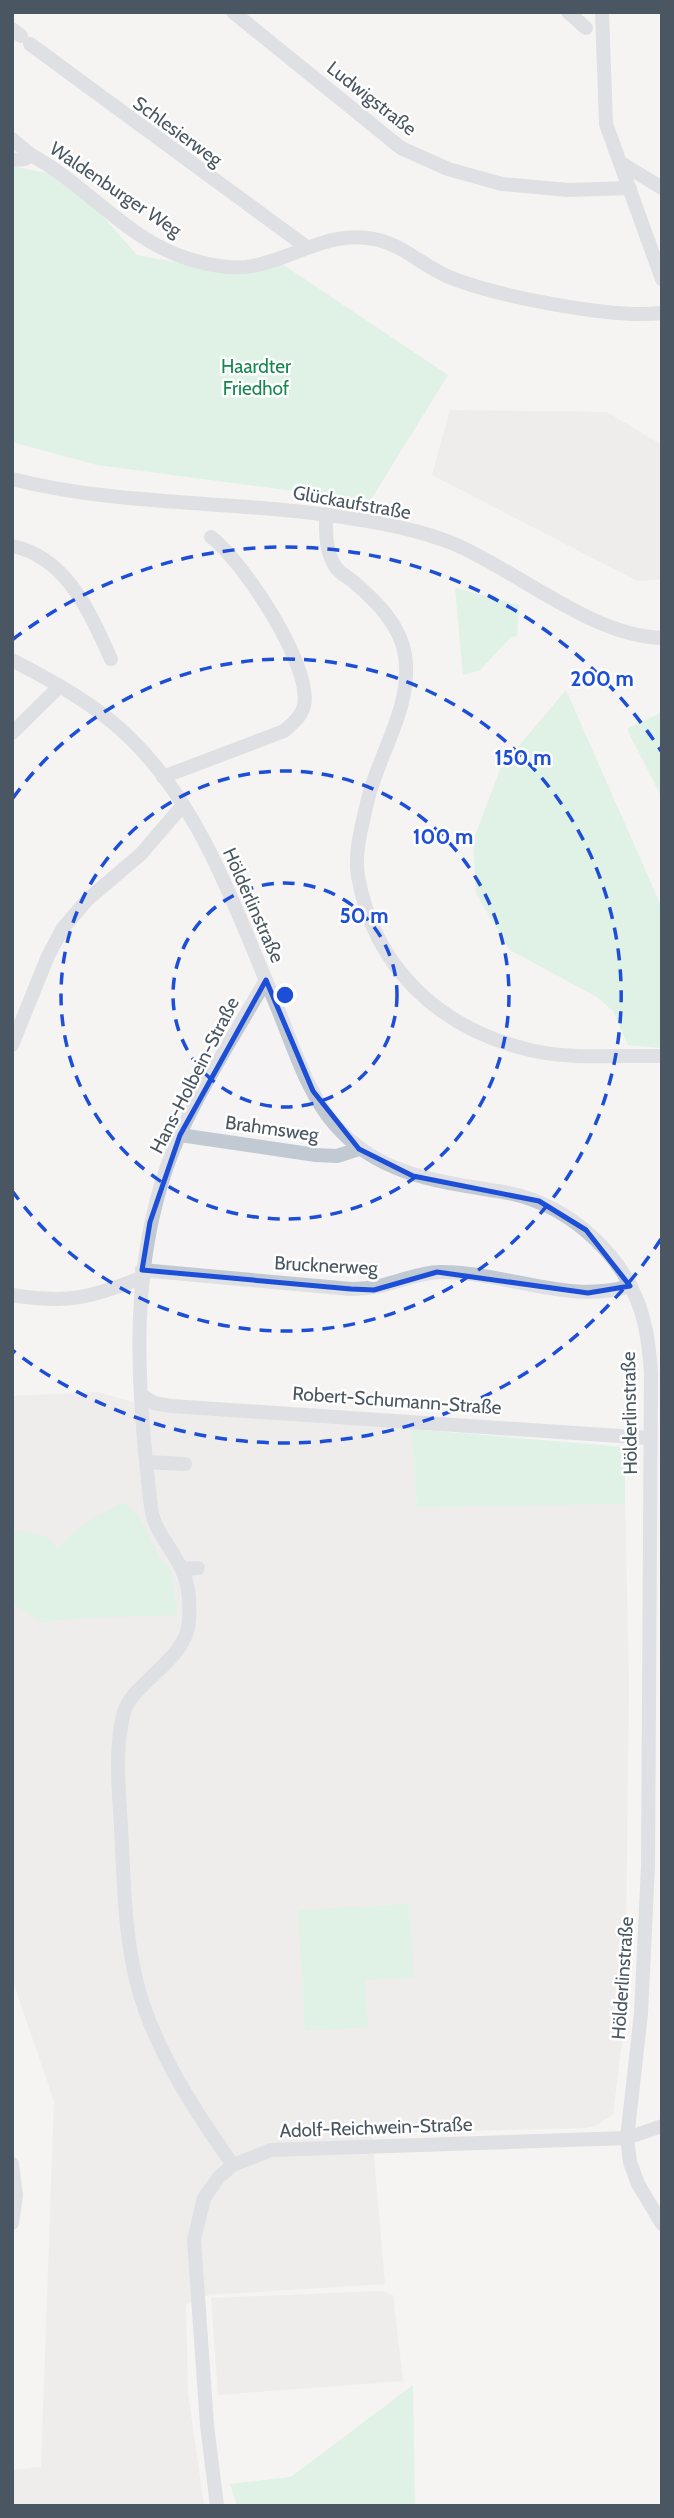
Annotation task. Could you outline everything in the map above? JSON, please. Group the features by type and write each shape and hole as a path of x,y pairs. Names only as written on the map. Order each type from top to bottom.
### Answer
{"street":[{"name":"Ludwigstraße","path":"233,12 401,148 448,169 502,184 568,190 630,188"},
{"path":"568,12 586,28"},
{"path":"602,12 606,124 662,279"},
{"name":"Schlesierweg","path":"21,37 305,246"},
{"name":"Waldenburger Weg","path":"12,139 150,240 187,258 221,267 251,267 305,246 348,237 380,240 445,276 480,289 605,310 662,313"},
{"name":"Waldenburger Weg","path":"12,160 31,155"},
{"path":"621,163 662,188"},
{"name":"Glückaufstraße","path":"12,480 98,493 326,514 390,524 452,543 608,628 637,638 662,638"},
{"path":"326,514 327,540 336,569 381,607 398,632 405,655 406,687 368,799 358,845 360,881 391,963 430,1004 461,1025 497,1041 532,1051 591,1057 662,1056"},
{"path":"163,777 284,731 295,722 303,706 304,686 285,639 235,558 211,537"},
{"path":"12,546 24,549 57,567 94,621 111,659"},
{"name":"Hölderlinstraße","path":"12,660 91,706 131,739 183,805 207,845 313,1091 334,1124 359,1149 413,1176 539,1201 586,1230 609,1254 630,1286 646,1329 651,1373 648,1866 641,2013 627,2138 630,2161 638,2184 662,2224"},
{"path":"12,733 60,686"},
{"path":"12,1045 48,956 63,928 87,900 141,853 183,805"},
{"name":"Hans-Holbein-Straße","path":"233,2165 205,2127 147,2016 138,1988 126,1923 117,1751 125,1708 173,1655 190,1623 187,1585 182,1569 153,1518 147,1462 139,1347 141,1274 150,1222 180,1135 266,980"},
{"name":"Brahmsweg","path":"180,1135 316,1155 337,1156 359,1149"},
{"name":"Brucknerweg","path":"141,1274 374,1290 437,1272 588,1293 610,1292 630,1286"},
{"path":"13,1293 52,1301 87,1298 141,1274"},
{"name":"Robert-Schumann-Straße","path":"143,1396 154,1403 171,1406 650,1438"},
{"path":"147,1462 185,1464"},
{"path":"182,1569 198,1568"},
{"name":"Adolf-Reichwein-Straße","path":"217,2506 205,2412 194,2240 204,2197 233,2165 257,2153 282,2149 627,2138 662,2126"},
{"path":"12,2164 16,2195 12,2223"}],"highlighted area":[{"path":"266,980 313,1091 359,1149 413,1176 539,1201 586,1230 630,1286 588,1293 437,1272 374,1290 142,1270 150,1222 180,1135"}],"shaded area":[{"path":"450,410 607,412 662,445 662,579 637,581 432,475"},
{"path":"97,1392 155,1408 411,1426 417,1507 625,1504 629,1683 625,2018 613,2114 598,2125 586,2128 372,2133 385,2284 208,2295 186,2304 188,2394 204,2506 12,2506 12,2470 41,2467 54,2101 12,1979 12,1396"},
{"path":"382,2291 393,2295 403,2381 218,2395 211,2298"}],"green space":[{"name":"Haardter Friedhof","path":"12,166 51,174 91,203 137,255 222,271 282,264 448,375 370,501 97,465 12,442"},
{"path":"455,588 519,605 517,636 511,637 480,670 463,675"},
{"path":"566,690 662,908 662,1048 628,1045 613,1011 597,997 510,950 476,894 473,841 501,767"},
{"path":"662,712 662,798 627,729"},
{"path":"411,1429 625,1447 625,1504 417,1507"},
{"path":"124,1503 138,1515 159,1556 171,1571 177,1615 75,1618 43,1623 15,1605 12,1601 12,1535 21,1530 47,1537 58,1549 88,1522"},
{"path":"409,1904 414,1977 365,1980 368,2027 305,2031 298,1910"},
{"path":"413,2385 415,2506 237,2506 230,2484 291,2477"}]}
